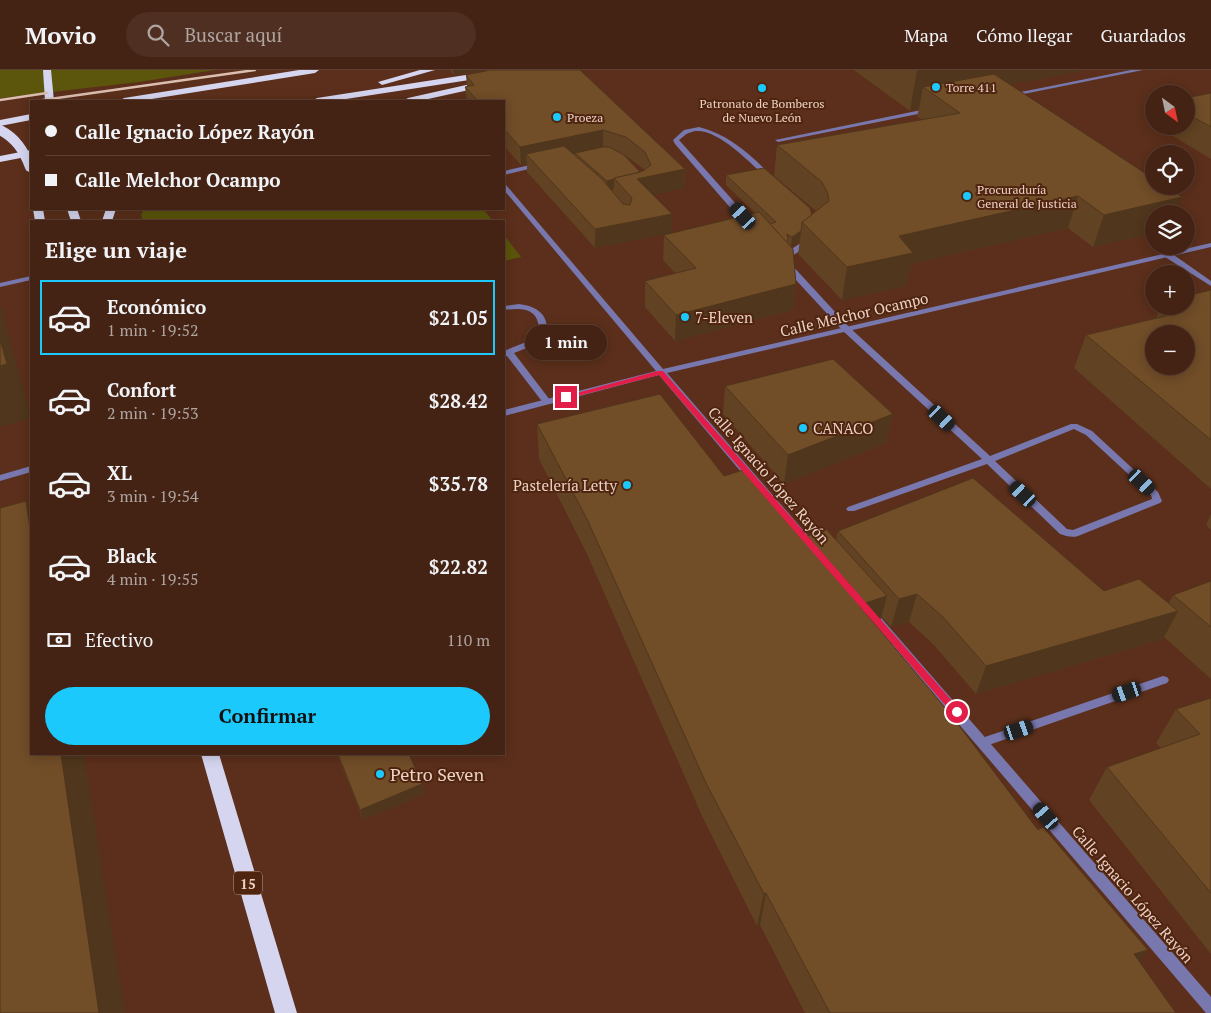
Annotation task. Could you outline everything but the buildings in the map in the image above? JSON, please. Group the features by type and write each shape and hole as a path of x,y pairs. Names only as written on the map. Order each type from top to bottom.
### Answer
{"highway":[{"path":"46,70 50,100"},
{"path":"130,100 315,70"},
{"path":"309,100 431,70"},
{"path":"426,99 517,73"},
{"path":"324,100 517,73"},
{"path":"0,123 30,117"},
{"path":"0,130 7,133 22,148 30,171"},
{"path":"0,159 30,153"},
{"name":"15","path":"210,755 286,1013"}],"street":[{"path":"1003,96 1140,70"},
{"path":"778,140 934,110"},
{"path":"756,231 676,140 688,131 700,129 718,133 776,184"},
{"path":"505,173 547,163"},
{"name":"Calle Ignacio López Rayón","path":"505,187 820,556"},
{"path":"782,260 818,233"},
{"name":"Calle Melchor Ocampo","path":"1195,249 1211,245"},
{"path":"775,252 846,329 989,460 1064,532 1074,534 1157,501 1155,494 1089,433 1074,426 989,460 851,509"},
{"path":"1168,255 1211,284"},
{"name":"Calle Melchor Ocampo","path":"505,412 661,372 1168,255"},
{"path":"0,284 30,278"},
{"path":"505,308 516,306 531,309 541,317 544,330 534,342 506,353 546,402"},
{"path":"0,478 30,469"},
{"name":"Calle Ignacio López Rayón","path":"866,608 1211,1008"},
{"path":"983,742 1163,680"}],"shaded area":[{"path":"0,70 215,70 139,82 0,98"},
{"path":"144,210 484,210 492,220 143,220 141,215"},
{"path":"505,236 521,257 505,261"}],"railway":[{"path":"43,100 255,70"},
{"path":"0,100 47,93"}],"place":[{"name":"Torre 411","path":"936,87"},
{"name":"Patronato de Bomberos de Nuevo León","path":"762,88"},
{"name":"Proeza","path":"557,117"},
{"name":"Procuraduría General de Justicia","path":"967,196"},
{"name":"7-Eleven","path":"685,317"},
{"name":"CANACO","path":"803,428"},
{"name":"Pastelería Letty","path":"627,485"},
{"name":"Petro Seven","path":"380,774"}],"route":[{"path":"566,397 661,372 957,712"}]}
